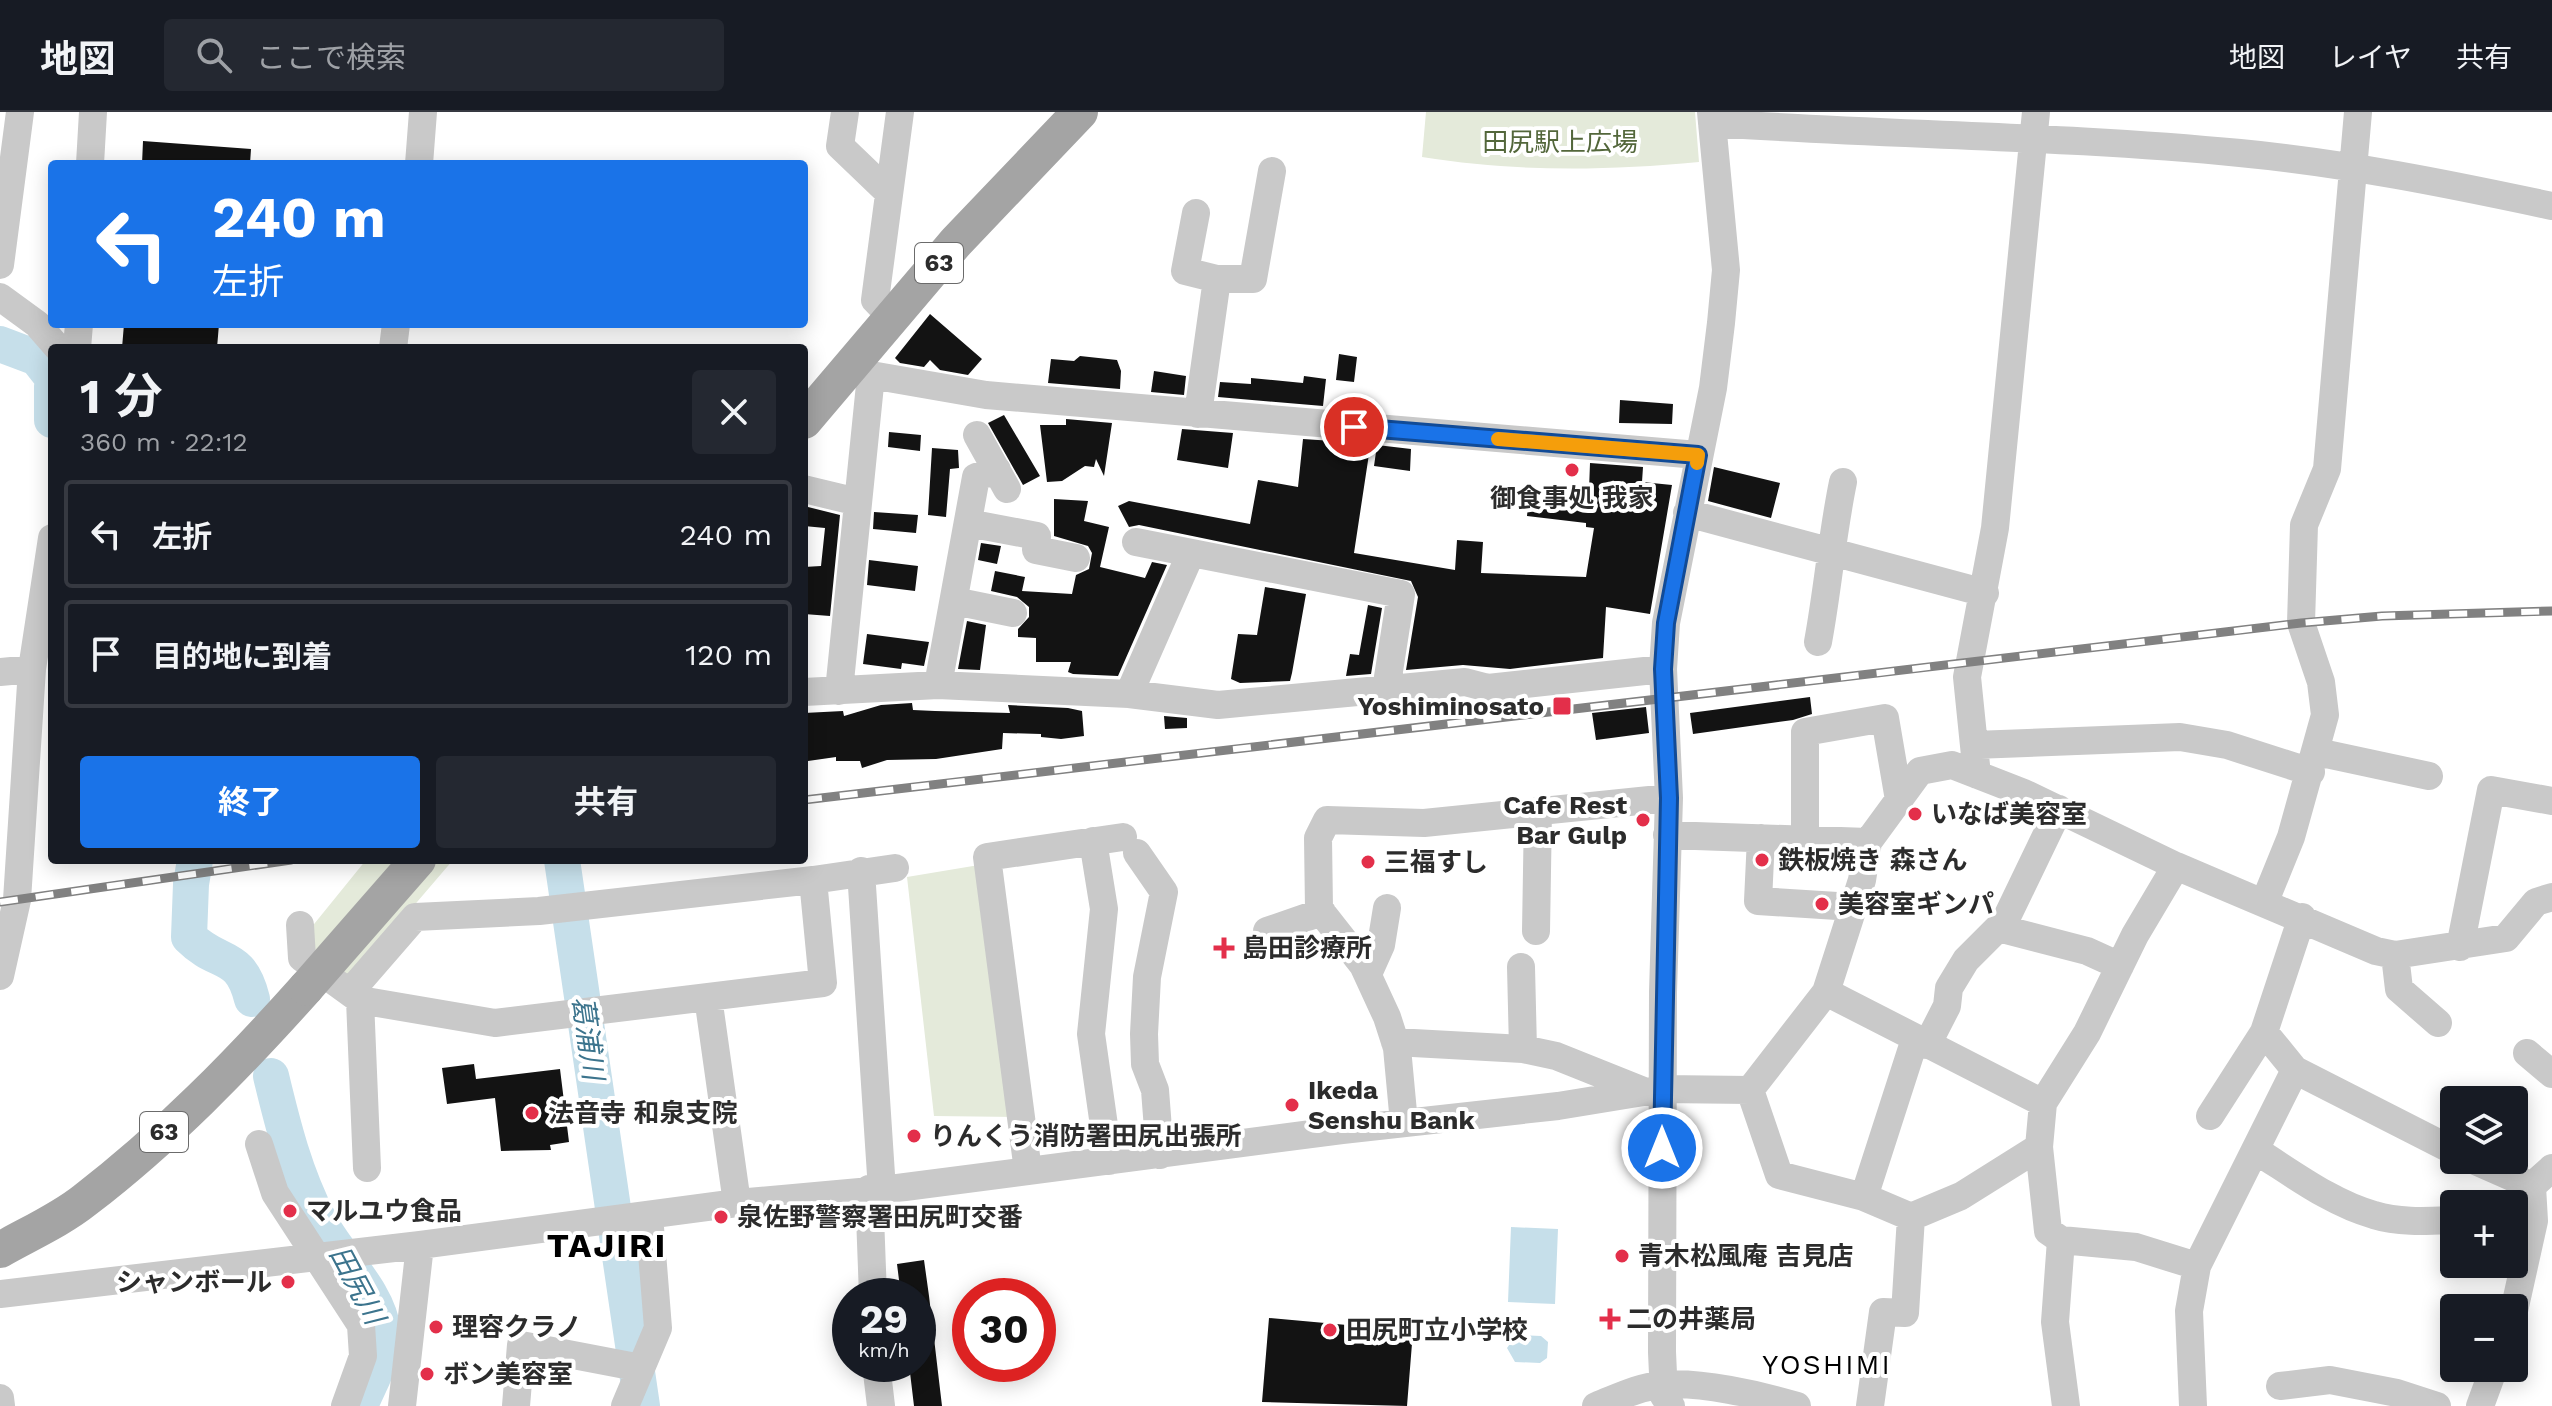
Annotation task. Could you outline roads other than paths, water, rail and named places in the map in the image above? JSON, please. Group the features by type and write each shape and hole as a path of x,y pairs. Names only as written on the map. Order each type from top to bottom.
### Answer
{"main road":[{"name":"63","path":"808,417 864,368 892,318 956,242 1080,112"},
{"name":"63","path":"0,1250 83,1202 158,1138 239,1062 414,864"}],"street":[{"path":"0,265 20,112"},
{"path":"90,160 93,112"},
{"path":"419,160 423,112"},
{"path":"845,112 840,146 889,193"},
{"path":"892,318 875,300 900,112"},
{"path":"2265,901 2291,837 2325,715 2321,682 2301,623 2304,525 2327,469 2358,112"},
{"path":"1667,1395 1654,1091 1669,798 1663,669 1666,623 1713,388 1726,270 1712,118 1888,135 2035,125 2353,167 2552,206"},
{"path":"1977,775 1967,677 1985,593 1997,512 2035,125"},
{"path":"1196,213 1185,271 1217,279 1253,279 1272,171"},
{"path":"1198,414 1217,279"},
{"path":"0,297 37,324 54,344"},
{"path":"839,691 858,502 864,368 986,395 1698,455"},
{"path":"938,685 976,477 1002,479 977,435"},
{"path":"1818,642 1833,564 1832,550 1843,482"},
{"path":"808,490 858,502"},
{"path":"1687,513 1985,593"},
{"path":"968,523 1037,536 1036,550 1076,558"},
{"path":"1136,542 1401,594 1386,690"},
{"path":"1129,694 1191,553"},
{"path":"0,976 32,669 48,564"},
{"path":"954,601 1013,613"},
{"path":"0,672 32,669"},
{"path":"808,692 938,685 1129,694 1218,705 1465,682 1488,688 1663,669"},
{"path":"1805,839 1805,732 1885,718 1899,800"},
{"path":"1974,745 2180,737 2314,762 2429,776"},
{"path":"1750,1090 1826,992 1862,880 1868,842 1920,771 1952,765 2059,809 2176,866 2265,901 2376,951 2395,955 2506,938 2536,902 2552,897"},
{"path":"2460,947 2491,790 2552,801"},
{"path":"1404,1123 1395,1042 1368,974 1319,909 1318,838 1327,820 1424,823 1669,798"},
{"path":"1864,1197 1921,1042 1947,1006 1949,988 1966,960 1998,928 2059,809"},
{"path":"1536,931 1538,811"},
{"path":"1667,835 1868,842"},
{"path":"1761,838 1758,901 1853,907"},
{"path":"1093,841 1104,909 1091,1034 1109,1161"},
{"path":"1028,1171 987,857 1093,841 1130,845 1164,892 1147,977 1144,1034 1145,1064 1155,1090 1160,1155"},
{"path":"2176,866 2087,1033 2043,1103 2039,1147 2048,1231 2061,1240 2136,1247 2197,1266"},
{"path":"367,1168 360,1000 356,985 415,917 539,911 895,868"},
{"path":"861,871 875,1190 873,1278"},
{"path":"300,925 302,958 360,1000 495,1023 823,983 813,880"},
{"path":"1368,974 1381,945 1387,908"},
{"path":"1267,931 1322,912"},
{"path":"2210,1116 2264,1032 2302,917"},
{"path":"1998,928 2087,951 2120,966"},
{"path":"2395,955 2399,989 2438,1023"},
{"path":"1521,967 1523,1049"},
{"path":"1826,992 2043,1103"},
{"path":"708,997 737,1203"},
{"path":"2264,1032 2295,1070 2440,1144"},
{"path":"1395,1042 1523,1049 1556,1056 1654,1091"},
{"path":"2193,1406 2189,1311 2197,1266 2295,1070"},
{"path":"0,1294 420,1245 737,1203 875,1190 1654,1091 1750,1090"},
{"path":"1750,1090 1779,1175 1864,1197 1911,1217 1961,1196 2039,1147"},
{"path":"259,1144 275,1193 313,1256 353,1307 361,1325 363,1356 345,1406"},
{"path":"2255,1150 2311,1185 2376,1216 2413,1221 2440,1220"},
{"path":"2505,1174 2532,1186 2534,1221 2518,1294"},
{"path":"625,1406 658,1328 649,1215"},
{"path":"1870,1406 1883,1312 1905,1313 1911,1217"},
{"path":"2061,1240 2055,1322 2066,1406"},
{"path":"402,1406 420,1245"},
{"path":"516,1406 521,1345 641,1368"},
{"path":"2280,1386 2330,1380 2397,1393 2437,1406"},
{"path":"878,1382 881,1406"},
{"path":"2480,1406 2489,1382"},
{"path":"1596,1406 1643,1388 1667,1395 1758,1395 1797,1406"},
{"path":"0,1398 1,1406"}],"water":[{"path":"1511,1227 1558,1229 1555,1304 1508,1302"},
{"path":"1516,1335 1541,1336 1548,1342 1547,1358 1540,1363 1515,1362 1507,1348"}],"waterway":[{"name":"田尻川","path":"0,344 37,358 48,372"},
{"name":"田尻川","path":"194,864 189,937 235,966 247,984 252,999"},
{"name":"葛浦川","path":"563,864 642,1406"},
{"name":"田尻川","path":"271,1076 290,1150 311,1203 380,1316 384,1340 382,1350 360,1406"}],"railway":[{"path":"808,800 2301,623 2382,616 2552,611"},
{"path":"0,902 263,864"}],"place":[{"name":"御食事処 我家","path":"1572,470"},
{"name":"Yoshiminosato","path":"1562,706"},
{"name":"いなば美容室","path":"1915,814"},
{"name":"Cafe Rest Bar Gulp","path":"1643,820"},
{"name":"鉄板焼き 森さん","path":"1762,860"},
{"name":"三福すし","path":"1368,862"},
{"name":"美容室ギンパ","path":"1822,904"},
{"name":"島田診療所","path":"1224,948"},
{"name":"Ikeda Senshu Bank","path":"1292,1105"},
{"name":"法音寺 和泉支院","path":"532,1113"},
{"name":"りんくう消防署田尻出張所","path":"914,1136"},
{"name":"マルユウ食品","path":"290,1211"},
{"name":"泉佐野警察署田尻町交番","path":"721,1217"},
{"name":"青木松風庵 吉見店","path":"1622,1256"},
{"name":"シャンボール","path":"288,1282"},
{"name":"二の井薬局","path":"1610,1319"},
{"name":"理容クラノ","path":"436,1327"},
{"name":"田尻町立小学校","path":"1330,1330"},
{"name":"ボン美容室","path":"427,1374"}],"district":[{"name":"TAJIRI","path":"607,1245"},
{"name":"YOSHIMI","path":"1827,1364"}],"park label":[{"name":"田尻駅上広場","path":"1560,142"}]}
